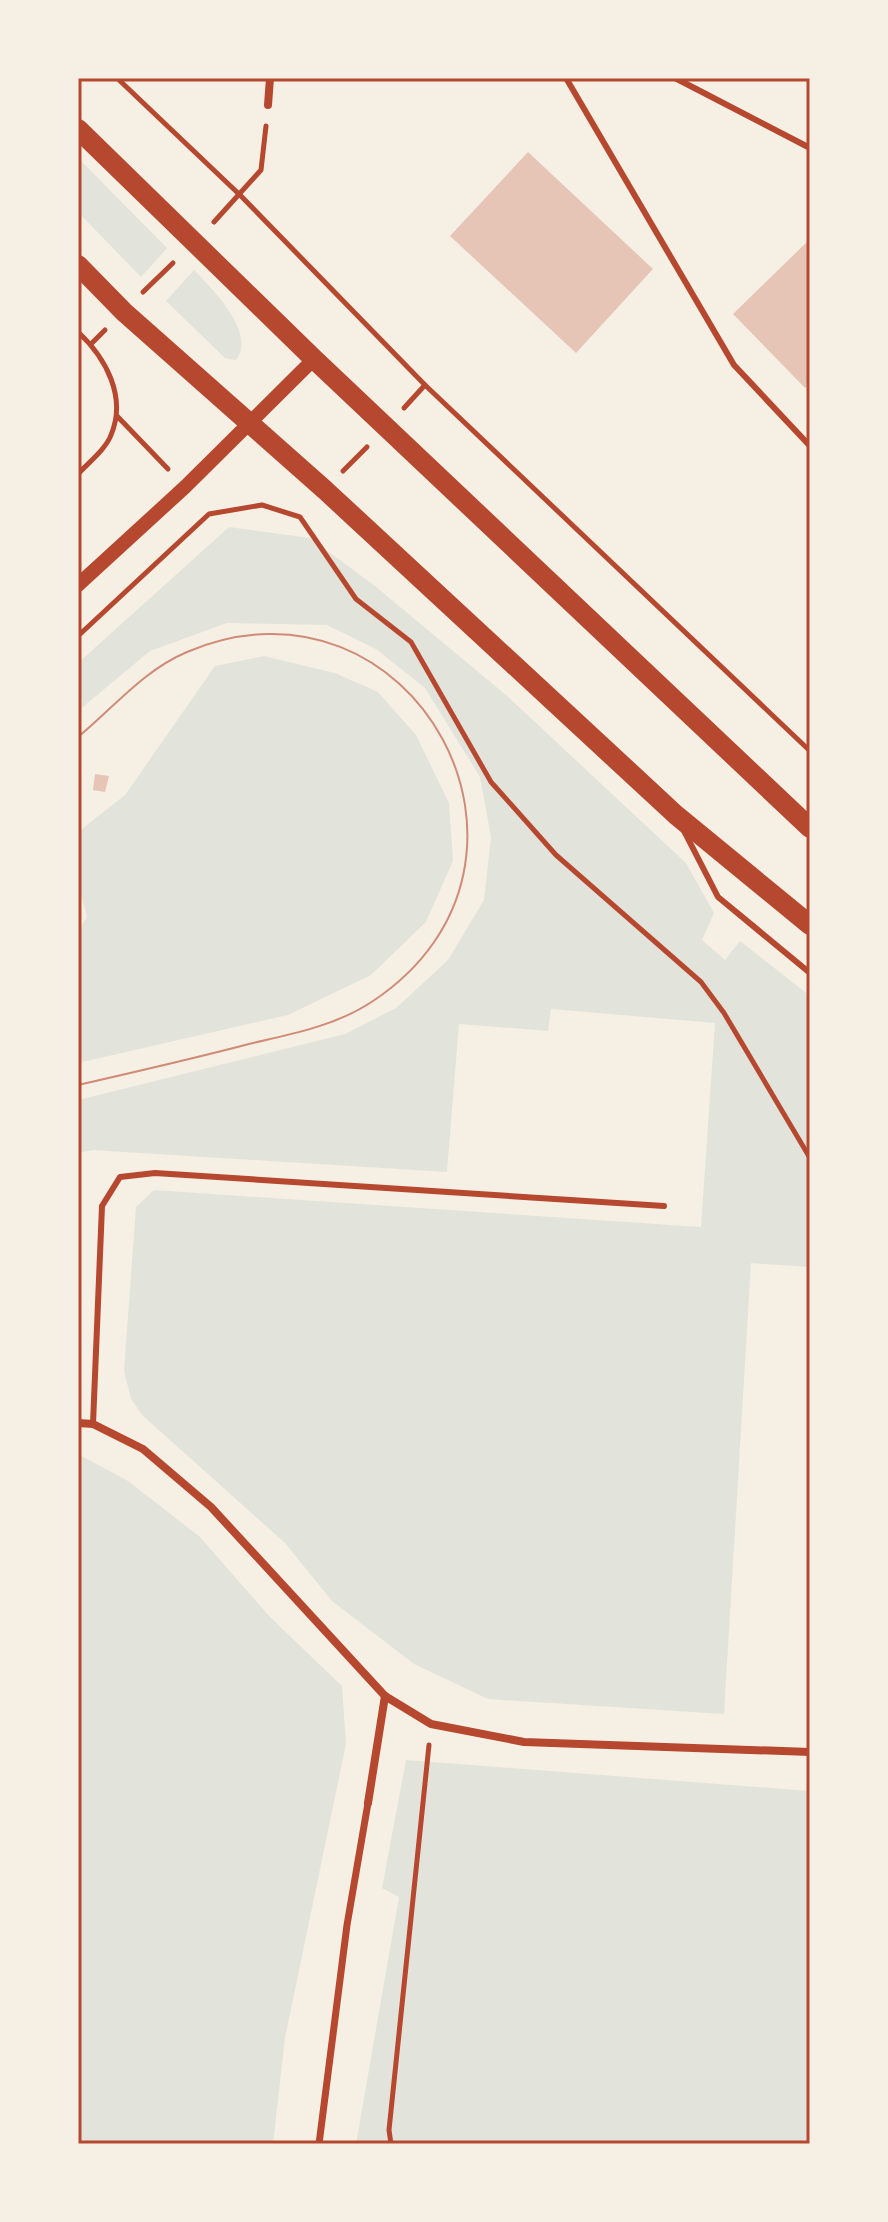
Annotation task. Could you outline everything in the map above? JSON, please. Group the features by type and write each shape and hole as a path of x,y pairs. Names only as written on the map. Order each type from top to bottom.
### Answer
{"main road":[{"path":"78,129 314,359 810,828"},
{"path":"78,265 124,312 325,490 676,815 810,925"}],"street":[{"path":"268,105 270,78"},
{"path":"78,585 185,487 314,359"},
{"path":"78,1423 93,1424 143,1449 211,1507 385,1696 431,1724 524,1742 810,1752"},
{"path":"319,2144 347,1925 385,1696"}],"lane":[{"path":"566,78 734,365 810,446"},
{"path":"675,78 810,148"},
{"path":"676,815 718,897 810,973"},
{"path":"93,1424 102,1206 120,1177 155,1173 664,1206"}],"path":[{"path":"117,78 241,196 425,385 810,751"},
{"path":"78,332 112,374 116,415 111,438 78,474"},
{"path":"300,517 425,385"},
{"path":"116,415 209,514"},
{"path":"78,636 209,514 262,505 300,517 356,599 411,642 491,782 556,855 701,982 724,1013 810,1158"},
{"path":"391,2144 389,2130 399,2009 431,1724"}],"shaded area":[{"path":"78,158 167,248 141,277 78,212"},
{"path":"194,270 221,300 237,325 241,349 236,360 225,358 166,301"},
{"path":"229,527 310,538 375,586 506,695 686,863 714,913 702,940 725,960 740,941 810,996 810,1267 751,1263 724,1714 488,1699 414,1664 332,1601 285,1543 143,1416 131,1399 124,1371 136,1207 154,1190 701,1227 715,1023 551,1009 548,1031 459,1024 447,1172 93,1150 78,1153 78,1100 345,1034 396,1008 448,960 484,900 491,837 480,777 425,688 376,649 327,625 227,623 150,651 78,711 78,663"},
{"path":"264,656 335,673 378,692 416,735 449,803 453,861 426,922 371,975 288,1015 78,1063 78,931 87,917 78,884 78,832 125,795 215,666"},
{"path":"78,1454 128,1481 200,1537 270,1617 342,1686 346,1744 285,2038 273,2144 78,2144"},
{"path":"406,1760 810,1791 810,2144 356,2144 399,1897 382,1888"}],"building":[{"path":"528,152 653,269 576,353 450,236"},
{"path":"810,239 810,384 805,388 733,314"},
{"path":"95,774 109,776 105,792 93,790"}],"tram line":[{"path":"78,737 143,679 171,660 187,652 268,634 340,647 400,684 442,739 465,804 463,874 434,942 373,1001 344,1017 313,1028 78,1085"}]}
